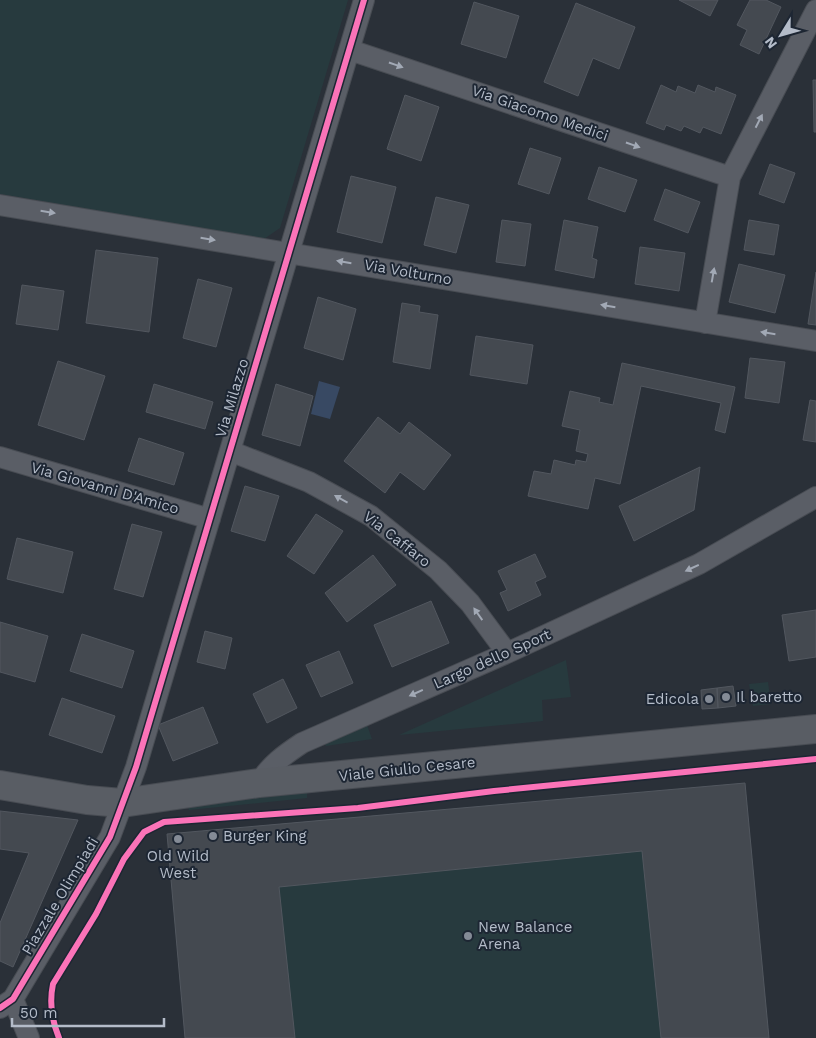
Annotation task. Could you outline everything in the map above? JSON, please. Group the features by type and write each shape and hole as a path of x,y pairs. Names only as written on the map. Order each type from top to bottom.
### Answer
{"street":[{"name":"Via Milazzo","path":"122,803 136,767 364,0"},
{"path":"705,323 730,177 816,10"},
{"name":"Via Giacomo Medici","path":"350,50 730,177"},
{"name":"Via Volturno","path":"0,204 816,341"},
{"name":"Via Caffaro","path":"230,451 309,482 371,516 438,570 470,603 507,653"},
{"name":"Via Giovanni D'Amico","path":"0,457 210,519"},
{"name":"Largo dello Sport","path":"259,783 268,769 280,757 302,743 507,653 699,564 816,497"},
{"name":"Viale Giulio Cesare","path":"0,785 87,800 122,803 259,783 816,729"},
{"name":"Piazzale Olimpiadi","path":"29,1038 6,1004 110,837 122,803"}],"green space":[{"path":"0,0 348,0 280,228 264,239 0,194"},
{"path":"566,660 571,697 542,700 543,721 399,735"},
{"path":"768,682 771,704 753,706 749,684"},
{"path":"367,725 372,739 326,746 324,743"},
{"name":"New Balance Arena","path":"745,783 769,1038 185,1038 167,834"},
{"path":"307,792 307,798 189,810 187,804"}],"water":[{"path":"319,381 340,387 330,419 311,414"}],"building":[{"path":"679,0 718,0 710,16"},
{"path":"750,0 766,0 781,7 759,54 740,45 747,30 737,25"},
{"path":"474,2 519,16 506,58 461,44"},
{"path":"576,3 635,27 619,69 593,58 578,96 544,82"},
{"path":"813,80 816,80 816,132 814,132"},
{"path":"661,85 676,92 678,86 695,93 698,85 715,92 716,87 736,95 721,134 703,127 700,133 684,126 681,131 666,125 664,130 646,123"},
{"path":"405,95 439,107 421,161 387,149"},
{"path":"530,148 561,158 549,194 518,184"},
{"path":"770,164 795,173 784,203 759,194"},
{"path":"599,167 637,180 625,212 588,199"},
{"path":"351,176 396,187 382,243 337,232"},
{"path":"665,189 700,202 688,233 654,220"},
{"path":"436,197 469,205 456,253 424,245"},
{"path":"502,220 531,224 525,266 496,262"},
{"path":"564,220 598,227 592,258 597,260 594,278 555,270"},
{"path":"749,220 779,225 774,255 744,250"},
{"path":"640,247 685,253 679,291 635,284"},
{"path":"96,250 158,258 149,332 86,323"},
{"path":"739,264 785,275 775,313 729,302"},
{"path":"816,272 816,325 808,324"},
{"path":"198,279 232,288 216,347 183,338"},
{"path":"22,285 64,291 58,330 16,324"},
{"path":"318,297 356,309 343,360 304,348"},
{"path":"402,303 420,306 419,312 438,315 430,369 393,362"},
{"path":"476,336 533,345 527,384 470,375"},
{"path":"750,358 785,362 779,403 745,398"},
{"path":"58,361 105,376 84,440 38,425"},
{"path":"622,363 735,387 725,433 715,430 721,403 641,386 620,484 595,478 588,509 528,496 534,471 551,474 554,460 575,465 576,460 586,462 588,454 576,451 580,430 562,426 570,391 600,398 599,402 613,405"},
{"path":"154,384 213,402 205,429 146,412"},
{"path":"276,384 313,396 300,446 262,435"},
{"path":"810,400 816,401 816,442 803,440"},
{"path":"378,417 400,434 409,422 451,455 424,490 400,472 385,493 344,461"},
{"path":"139,438 184,453 174,485 128,471"},
{"path":"700,467 694,510 634,541 619,506"},
{"path":"245,486 279,496 265,541 231,531"},
{"path":"316,514 343,531 314,574 287,556"},
{"path":"132,524 162,532 143,597 114,589"},
{"path":"17,538 73,552 63,593 7,579"},
{"path":"535,554 546,577 535,582 541,595 508,611 500,593 507,590 498,571"},
{"path":"373,555 396,585 347,622 325,593"},
{"path":"431,601 449,643 392,667 374,625"},
{"path":"816,610 816,657 789,661 782,615"},
{"path":"0,622 48,636 35,682 0,672"},
{"path":"205,631 232,638 225,669 197,662"},
{"path":"82,634 134,651 122,688 70,671"},
{"path":"339,651 353,683 321,697 306,665"},
{"path":"283,679 297,708 267,723 253,694"},
{"name":"Il baretto","path":"733,686 736,706 718,708 717,688"},
{"name":"Edicola","path":"717,688 718,708 702,709 701,690"},
{"path":"62,698 115,716 102,753 49,735"},
{"path":"203,707 218,743 173,761 158,725"},
{"path":"745,783 769,1038 661,1038 642,851 279,887 295,1038 185,1038 167,834"},
{"path":"0,811 78,820 13,967 0,961 0,923 29,853 0,849"}],"cycle path":[{"path":"0,1008 13,999 110,837 136,767 364,0"},
{"path":"59,1038 52,1012 53,984 96,914 124,859 144,832 164,822 358,808 494,791 816,759"}],"place":[{"name":"Il baretto","path":"726,697"},
{"name":"Edicola","path":"709,699"},
{"name":"Burger King","path":"213,836"},
{"name":"Old Wild West","path":"178,839"},
{"name":"New Balance Arena","path":"468,936"}]}
